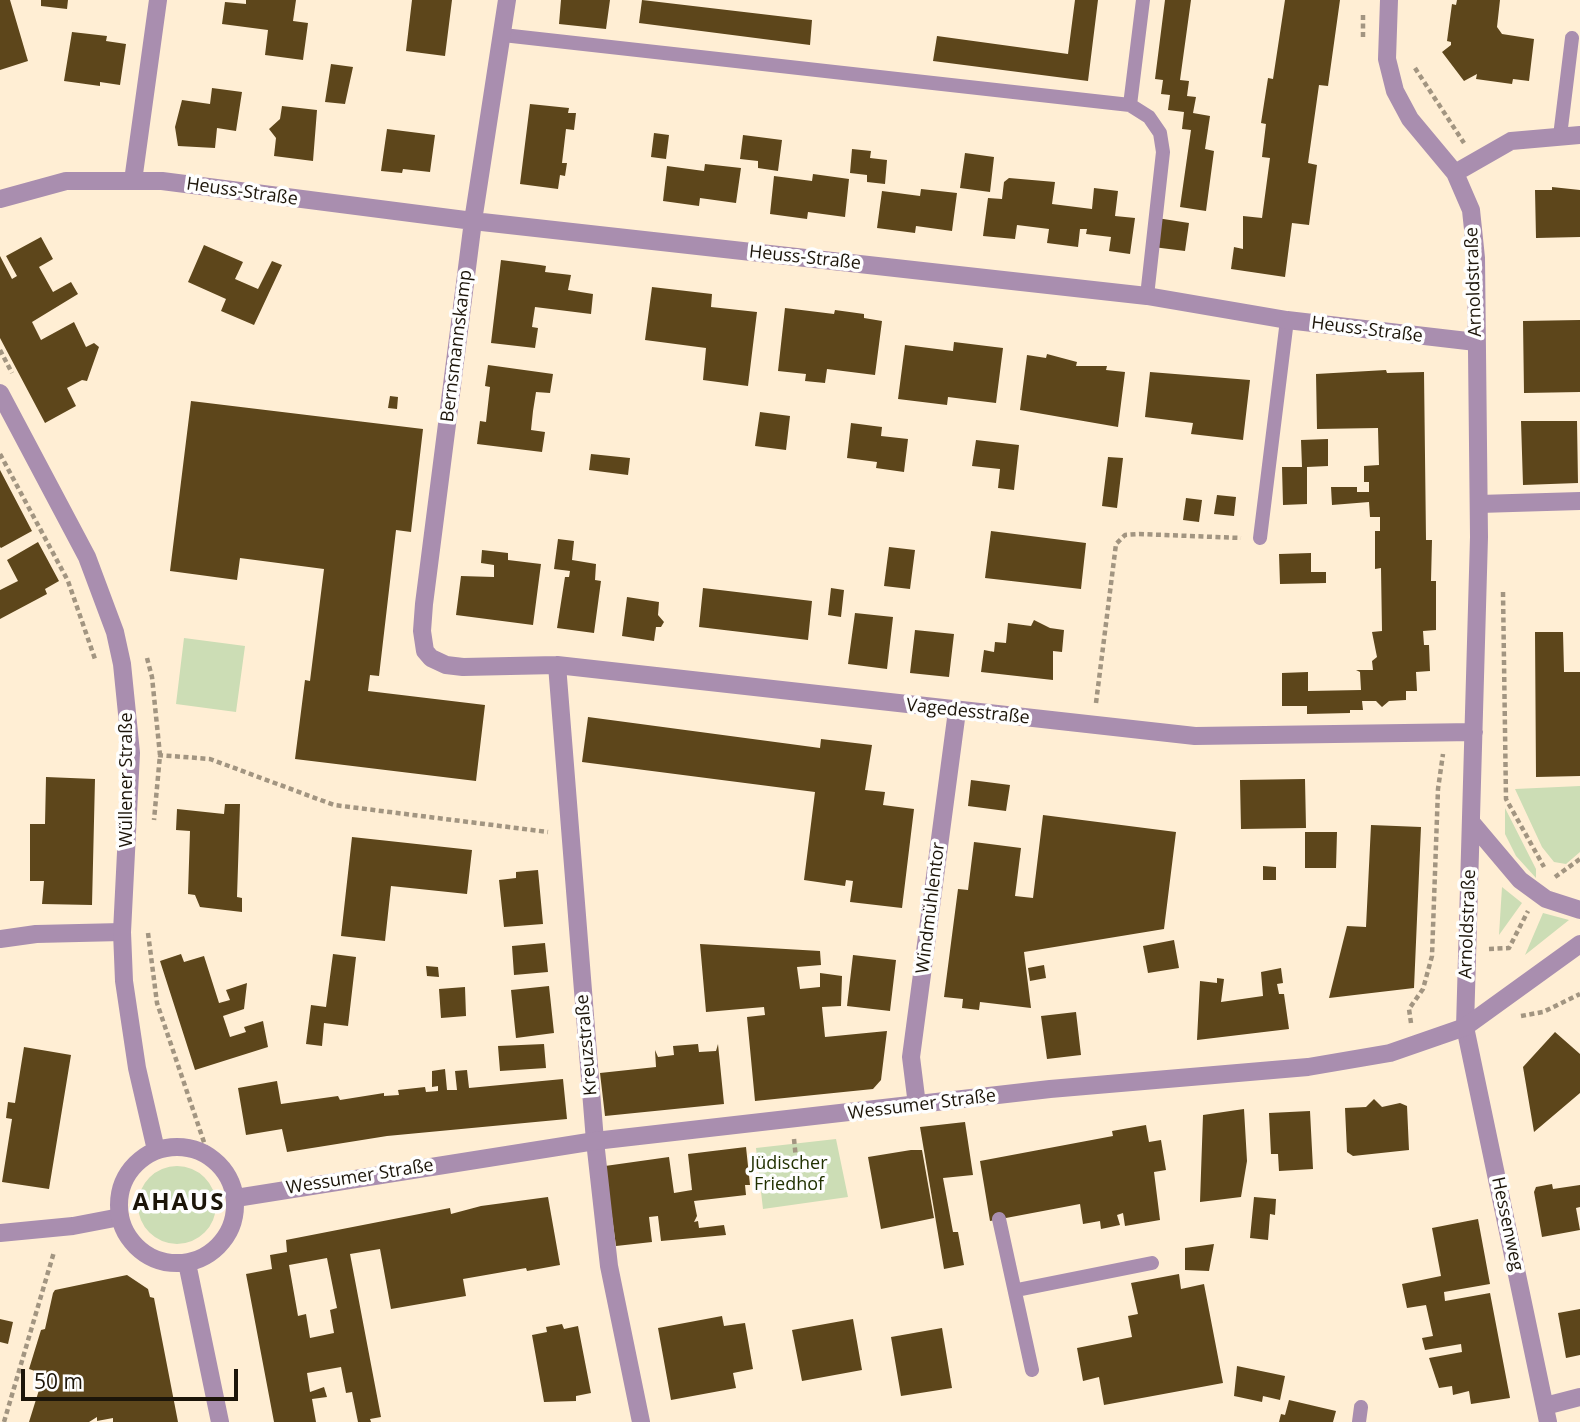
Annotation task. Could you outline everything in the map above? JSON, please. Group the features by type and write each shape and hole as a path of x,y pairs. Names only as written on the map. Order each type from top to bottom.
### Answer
{"street":[{"path":"133,181 158,0"},
{"name":"Bernsmannskamp","path":"463,667 446,665 431,658 425,651 422,631 473,221 507,0"},
{"name":"Arnoldstraße","path":"1389,0 1387,59 1395,91 1410,119 1455,173 1471,210 1476,258 1479,504 1465,1027"},
{"path":"1455,173 1511,141 1580,135"},
{"name":"Heuss-Straße","path":"0,199 66,181 162,181 473,221 1147,296 1287,320 1476,342"},
{"name":"Wüllener Straße","path":"0,393 87,557 115,632 127,692 131,753 122,932 128,1018 156,1150"},
{"path":"1479,504 1580,502"},
{"name":"Vagedesstraße","path":"463,667 557,665 1195,736 1474,732"},
{"name":"Kreuzstraße","path":"557,665 595,1141 609,1266 641,1422"},
{"name":"Windmühlentor","path":"917,1105 911,1057 957,711"},
{"name":"Arnoldstraße","path":"1471,822 1495,853 1538,893 1546,899 1580,910"},
{"path":"0,939 36,934 122,932"},
{"name":"Wessumer Straße","path":"236,1198 595,1141 792,1121 1050,1089 1308,1068 1415,1046 1465,1027 1580,944"},
{"name":"Hessenweg","path":"1465,1027 1547,1414"},
{"path":"182,1147 208,1154 221,1166 231,1181 236,1198 234,1220 224,1240 208,1255 187,1263 169,1263 152,1258 137,1248 126,1233 120,1217 119,1196 125,1177 138,1161 156,1150 182,1147"},
{"path":"0,1233 61,1228 120,1217"},
{"path":"187,1263 220,1422"},
{"path":"1547,1414 1580,1397"}],"lane":[{"path":"1130,105 1143,0"},
{"path":"503,35 1130,105 1149,117 1160,133 1163,152 1147,296"},
{"path":"1560,136 1572,38"},
{"path":"1260,538 1287,320"},
{"path":"999,1219 1017,1290 1032,1370"},
{"path":"1017,1290 1152,1263"}],"path":[{"path":"1363,14 1363,40"},
{"path":"0,454 68,581 98,668"},
{"path":"1093,724 1116,544 1125,535 1139,534 1260,538"},
{"path":"1415,1046 1409,1009 1423,989 1432,956 1438,789 1446,733"},
{"path":"131,753 210,759 334,805 570,834"},
{"path":"1509,948 1538,893 1580,859"},
{"path":"792,1121 799,1189"},
{"path":"4,1422 61,1228"}],"green space":[{"path":"184,638 245,646 236,712 176,704"},
{"path":"1580,786 1580,852 1566,864 1554,862 1542,847 1515,789"},
{"path":"1505,808 1536,869 1536,878 1516,856 1505,834"},
{"path":"1502,887 1522,903 1499,935"},
{"path":"1543,913 1569,920 1525,955"},
{"name":"Jüdischer Friedhof","path":"836,1139 848,1197 763,1209 756,1148"},
{"path":"177,1166 192,1169 209,1183 216,1205 213,1220 199,1237 177,1244 162,1241 145,1227 138,1205 141,1190 155,1173"}],"building":[{"path":"0,0 10,0 28,61 0,70"},
{"path":"41,0 68,0 67,9 41,6"},
{"path":"246,0 296,0 293,21 308,23 303,60 265,55 268,30 222,24 225,2 246,4"},
{"path":"412,0 452,0 445,56 406,51"},
{"path":"561,0 610,0 606,29 559,24"},
{"path":"642,0 812,20 810,45 639,23"},
{"path":"1075,0 1098,0 1088,81 933,61 937,36 1068,54"},
{"path":"1165,0 1191,0 1180,80 1189,81 1187,96 1196,97 1193,113 1210,116 1205,149 1214,151 1206,211 1180,207 1191,130 1182,129 1184,112 1168,110 1170,95 1161,94 1163,80 1155,79"},
{"path":"1285,0 1340,0 1328,86 1319,85 1308,163 1317,165 1309,225 1292,223 1285,277 1231,269 1234,247 1243,249 1243,216 1262,218 1270,158 1262,157 1266,124 1261,123 1268,78 1273,79"},
{"path":"1457,0 1500,0 1497,27 1502,34 1534,39 1529,81 1513,79 1512,84 1476,79 1477,74 1464,81 1442,52 1451,45 1451,42 1447,41 1452,4 1456,5"},
{"path":"72,32 107,36 106,41 126,44 120,85 100,82 100,86 64,81"},
{"path":"331,64 353,67 345,104 325,102"},
{"path":"212,88 242,92 236,131 217,128 215,148 178,146 175,127 182,100 210,104"},
{"path":"530,104 569,108 568,113 576,113 574,130 566,129 562,163 567,163 565,176 560,175 558,189 520,184"},
{"path":"282,106 317,110 313,161 274,156 276,138 269,129 280,119"},
{"path":"387,129 435,135 430,172 403,169 402,173 381,171"},
{"path":"654,133 669,135 666,159 651,157"},
{"path":"743,135 782,140 778,171 758,168 758,161 740,159"},
{"path":"852,149 871,151 870,158 887,160 885,184 867,182 867,175 850,173"},
{"path":"965,153 994,157 990,192 960,188"},
{"path":"705,164 741,168 736,203 700,198 699,206 663,201 667,166 704,171"},
{"path":"813,174 849,179 845,217 808,212 807,219 770,214 774,176 812,181"},
{"path":"1009,178 1055,182 1052,204 1092,209 1094,188 1118,191 1115,216 1135,218 1130,254 1109,251 1111,237 1086,234 1087,229 1080,229 1078,247 1047,243 1049,229 1017,225 1015,239 983,236 988,198 1002,199 1004,182"},
{"path":"1552,187 1580,190 1580,237 1536,238 1535,190 1552,190"},
{"path":"921,189 957,193 952,231 916,226 915,233 877,228 882,191 920,196"},
{"path":"1157,218 1189,223 1185,251 1153,247"},
{"path":"41,237 53,259 39,267 53,292 71,282 78,294 32,322 41,340 74,322 86,347 94,343 99,347 87,381 82,380 67,388 76,406 45,423 0,338 0,256 12,279 17,276 6,256"},
{"path":"204,245 243,262 235,279 258,289 272,261 282,265 254,325 221,311 226,299 188,282"},
{"path":"501,260 546,266 545,272 571,275 568,290 593,294 591,314 535,307 532,327 538,328 535,348 491,343"},
{"path":"652,287 712,294 711,307 757,312 748,386 703,380 706,348 645,340"},
{"path":"785,308 834,314 835,310 864,314 864,318 882,321 875,375 827,369 825,383 805,381 806,374 778,371"},
{"path":"1580,320 1580,392 1524,393 1523,321"},
{"path":"954,342 1003,348 996,403 948,397 947,405 898,399 905,345 953,351"},
{"path":"1047,354 1077,362 1076,366 1107,366 1106,370 1125,372 1118,427 1020,410 1027,355 1046,358"},
{"path":"488,365 553,374 550,393 536,392 533,411 531,430 545,432 542,452 477,444 480,421 486,422 490,387 485,386"},
{"path":"1386,370 1387,373 1424,372 1426,540 1432,540 1431,581 1436,581 1436,630 1423,631 1424,645 1429,645 1430,671 1416,672 1417,691 1406,691 1406,700 1389,701 1382,707 1376,701 1362,701 1363,710 1307,714 1307,706 1282,706 1282,673 1308,672 1308,691 1361,690 1360,672 1356,670 1373,670 1372,661 1377,657 1372,632 1382,631 1381,568 1375,569 1375,531 1380,531 1380,517 1370,517 1369,502 1332,505 1331,487 1357,487 1357,492 1369,492 1369,482 1364,482 1364,466 1379,465 1378,428 1317,429 1316,374"},
{"path":"1150,372 1250,380 1243,440 1191,434 1193,423 1145,417"},
{"path":"390,396 398,397 397,409 388,408"},
{"path":"191,401 423,429 411,532 396,530 379,676 370,675 368,691 485,705 476,781 295,759 305,680 310,681 324,569 240,558 237,580 170,571"},
{"path":"760,412 790,416 786,450 755,446"},
{"path":"1521,421 1577,421 1578,483 1523,485"},
{"path":"851,423 882,427 881,436 908,439 904,472 876,468 877,462 847,458"},
{"path":"1328,439 1328,466 1307,467 1307,504 1283,505 1282,467 1302,467 1301,440"},
{"path":"976,440 1019,445 1014,490 998,488 1000,469 972,466"},
{"path":"591,454 630,458 628,475 589,470"},
{"path":"1108,457 1123,458 1117,508 1102,506"},
{"path":"0,470 32,531 1,548 0,547"},
{"path":"1217,495 1236,497 1234,516 1214,514"},
{"path":"1186,498 1202,500 1199,522 1183,520"},
{"path":"991,531 1086,543 1081,589 985,578"},
{"path":"558,539 574,541 572,560 596,564 595,580 601,581 594,633 557,628 565,577 569,577 570,571 554,569"},
{"path":"38,542 59,581 45,589 47,594 0,619 0,590 18,581 7,560"},
{"path":"889,547 915,550 910,589 884,586"},
{"path":"482,550 508,553 508,560 541,564 533,625 456,615 461,576 494,577 494,565 481,563"},
{"path":"1311,553 1311,572 1326,572 1326,583 1280,584 1279,554"},
{"path":"703,588 812,601 808,640 699,627"},
{"path":"831,588 844,590 841,617 828,615"},
{"path":"627,597 659,602 658,615 664,622 661,627 656,627 654,641 622,636"},
{"path":"855,613 893,617 887,669 848,664"},
{"path":"1034,620 1050,628 1064,630 1062,652 1053,651 1053,680 981,672 984,650 994,652 995,642 1006,643 1008,623 1031,626"},
{"path":"915,630 954,634 949,677 910,673"},
{"path":"1535,632 1563,632 1564,672 1580,672 1580,776 1536,777"},
{"path":"588,717 820,748 821,739 872,745 865,790 885,792 883,805 914,809 902,908 850,902 853,881 846,880 845,886 804,880 815,792 582,762"},
{"path":"46,777 95,779 92,905 42,904 44,881 30,881 30,824 45,824"},
{"path":"1305,779 1306,828 1241,829 1240,780"},
{"path":"971,780 1010,785 1006,811 968,806"},
{"path":"225,804 240,804 237,897 242,898 242,912 200,907 195,895 188,894 190,831 176,830 177,809 224,814"},
{"path":"1043,815 1176,832 1164,929 1024,952 1031,1008 980,1002 979,1010 962,1008 963,999 944,997 958,889 968,890 974,842 1021,848 1015,896 1033,898"},
{"path":"1371,825 1421,827 1414,988 1329,998 1347,926 1366,927"},
{"path":"1305,832 1337,832 1336,868 1305,868"},
{"path":"352,837 472,850 467,894 391,886 385,941 341,936"},
{"path":"1263,866 1276,867 1276,880 1263,880"},
{"path":"538,870 543,924 504,927 499,880 516,878 516,872"},
{"path":"1174,940 1179,968 1148,973 1143,946"},
{"path":"545,943 548,972 514,975 512,946"},
{"path":"700,944 820,951 821,965 797,967 800,989 820,987 820,973 842,976 841,1006 822,1007 825,1037 887,1031 881,1080 873,1089 755,1101 747,1017 765,1015 764,1007 706,1012"},
{"path":"181,954 184,962 204,956 219,1003 230,1000 226,990 247,983 244,1009 223,1016 230,1037 246,1032 244,1027 263,1021 268,1047 195,1070 160,961"},
{"path":"333,954 356,957 348,1026 324,1023 322,1046 306,1044 311,1005 326,1007"},
{"path":"853,955 896,960 890,1011 847,1006"},
{"path":"1044,965 1046,978 1030,981 1028,968"},
{"path":"426,966 438,967 439,977 427,976"},
{"path":"1281,968 1283,983 1277,984 1279,994 1284,994 1289,1029 1197,1040 1200,981 1217,983 1217,978 1224,979 1221,1002 1263,996 1261,972"},
{"path":"549,986 554,1033 516,1038 511,990"},
{"path":"465,987 466,1016 441,1018 439,989"},
{"path":"1076,1012 1081,1055 1047,1059 1041,1016"},
{"path":"1555,1032 1580,1054 1580,1093 1534,1132 1523,1067"},
{"path":"544,1044 546,1068 500,1071 498,1046"},
{"path":"698,1044 699,1052 716,1051 718,1044 724,1104 605,1116 600,1073 656,1067 655,1050 658,1057 674,1055 673,1046"},
{"path":"24,1047 71,1055 49,1189 2,1182 12,1119 6,1118 8,1102 15,1103"},
{"path":"445,1069 447,1090 457,1090 455,1071 467,1070 469,1088 563,1079 567,1119 387,1136 287,1152 282,1129 246,1135 238,1088 277,1081 281,1104 338,1096 340,1100 384,1093 384,1096 399,1095 398,1090 425,1087 426,1092 438,1091 438,1086 432,1087 432,1071"},
{"path":"1374,1099 1382,1107 1400,1103 1407,1106 1409,1150 1353,1156 1347,1152 1345,1108 1366,1107"},
{"path":"1244,1109 1247,1161 1241,1197 1200,1202 1203,1115"},
{"path":"1310,1111 1313,1169 1279,1171 1278,1154 1271,1154 1269,1113"},
{"path":"965,1122 973,1175 943,1178 953,1232 958,1232 964,1265 944,1269 920,1127"},
{"path":"1146,1125 1149,1142 1161,1140 1166,1170 1154,1172 1160,1220 1125,1226 1123,1213 1117,1215 1120,1225 1101,1229 1100,1221 1083,1224 1080,1204 990,1221 980,1161 1113,1136 1112,1131"},
{"path":"746,1147 750,1185 745,1185 746,1195 694,1201 697,1216 694,1222 698,1221 699,1228 724,1225 726,1235 661,1241 658,1216 649,1217 652,1242 616,1246 605,1166 669,1157 674,1193 692,1190 688,1154"},
{"path":"922,1150 934,1218 881,1229 868,1157"},
{"path":"1552,1184 1553,1189 1580,1185 1580,1207 1576,1208 1580,1230 1542,1237 1534,1192 1536,1187"},
{"path":"548,1197 560,1265 463,1279 466,1296 391,1309 380,1249 350,1254 381,1417 370,1419 371,1422 358,1422 352,1392 346,1393 341,1367 307,1373 310,1392 324,1387 327,1397 312,1399 316,1422 274,1422 246,1274 272,1269 270,1255 287,1252 286,1240 450,1208 451,1214 481,1206","holes":["327,1258 337,1308 330,1310 334,1333 310,1338 306,1314 298,1316 289,1265"]},
{"path":"1254,1197 1276,1199 1275,1215 1270,1214 1268,1240 1250,1238"},
{"path":"1478,1219 1490,1284 1444,1292 1445,1301 1490,1293 1510,1398 1471,1404 1469,1391 1453,1395 1452,1386 1439,1388 1429,1358 1462,1352 1461,1344 1425,1350 1422,1338 1433,1336 1426,1305 1407,1308 1402,1284 1441,1276 1432,1228"},
{"path":"1214,1244 1209,1271 1185,1270 1185,1248"},
{"path":"1179,1274 1181,1289 1204,1284 1223,1383 1104,1405 1099,1377 1083,1381 1077,1348 1132,1337 1128,1316 1138,1314 1131,1283"},
{"path":"127,1275 148,1289 150,1297 154,1298 178,1422 113,1422 113,1418 97,1421 97,1417 89,1422 29,1422 44,1374 29,1369 41,1330 45,1329 55,1290"},
{"path":"1580,1309 1580,1355 1566,1358 1558,1313"},
{"path":"722,1316 724,1326 745,1323 753,1369 733,1373 736,1388 671,1400 658,1328"},
{"path":"0,1319 13,1322 8,1344 0,1342"},
{"path":"853,1319 862,1370 802,1381 792,1330"},
{"path":"562,1324 564,1329 578,1326 591,1393 576,1396 576,1401 544,1402 532,1335 547,1332 546,1327"},
{"path":"942,1328 952,1388 901,1396 891,1337"},
{"path":"1237,1366 1285,1376 1280,1400 1263,1396 1262,1402 1234,1396"},
{"path":"1289,1400 1336,1411 1333,1422 1279,1422 1281,1414 1285,1415"}],"district":[{"name":"AHAUS","path":"179,1203"}]}
